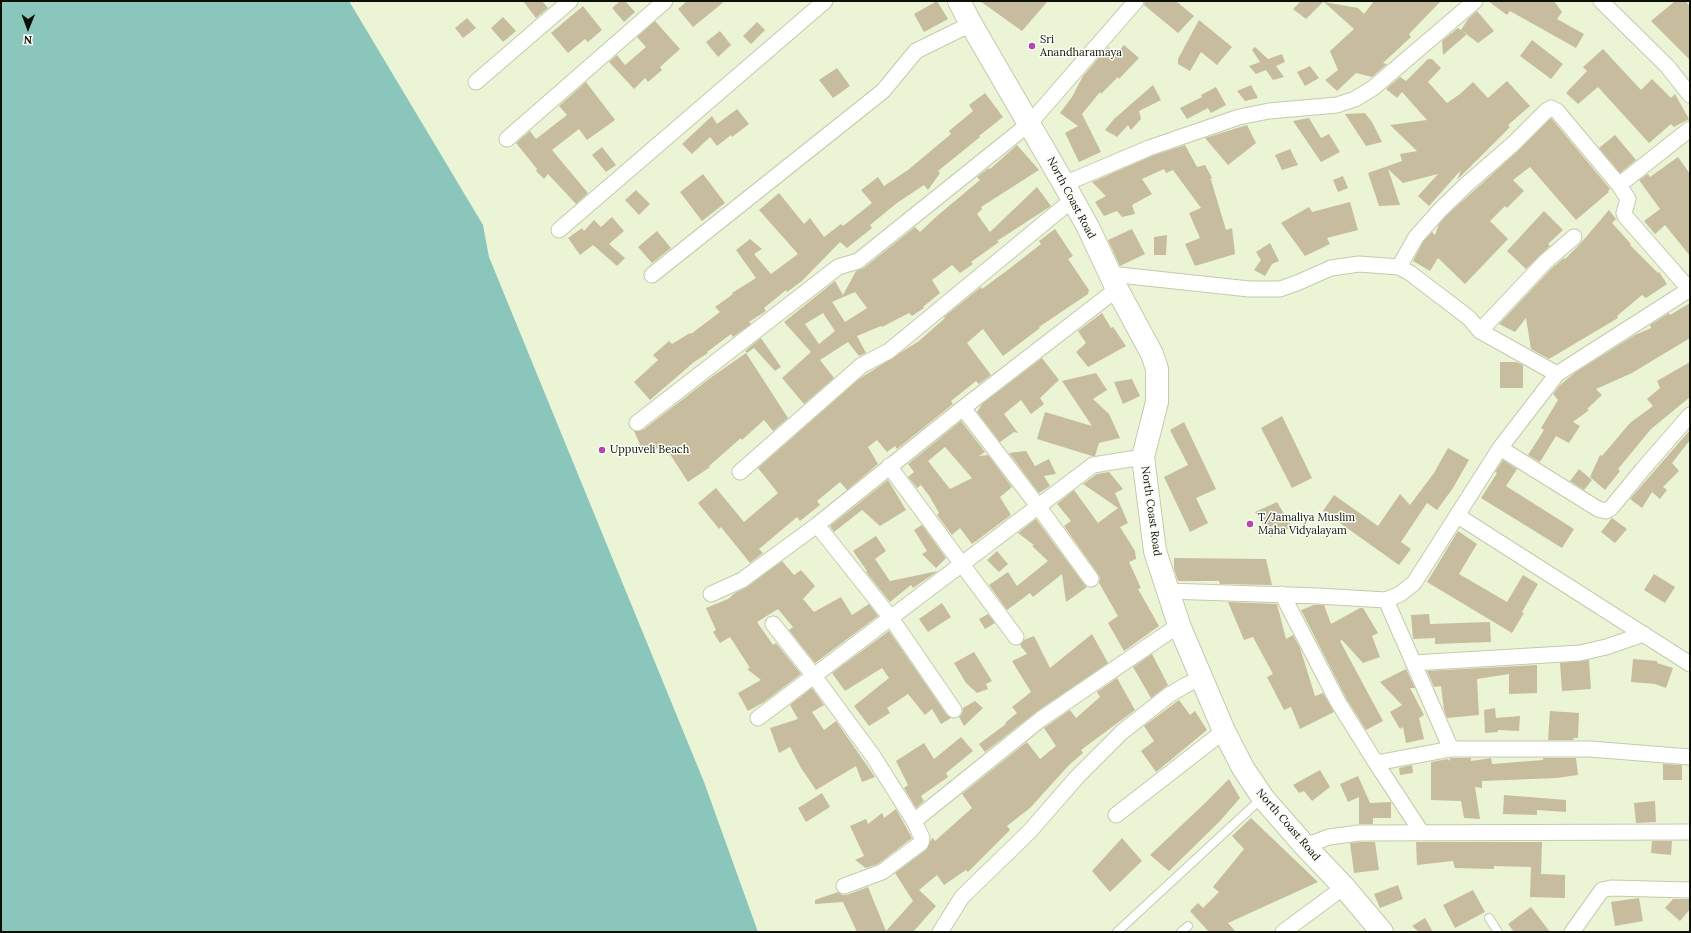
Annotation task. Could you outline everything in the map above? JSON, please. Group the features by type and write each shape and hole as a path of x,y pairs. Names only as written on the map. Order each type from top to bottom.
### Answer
{"main road":[{"name":"North Coast Road","path":"959,1 1068,192 1152,354 1157,369 1157,402 1143,457 1155,551 1179,626 1224,731 1243,768 1263,798 1304,846 1344,887 1382,932"}],"street":[{"path":"476,82 570,1"},
{"path":"507,139 665,1"},
{"path":"559,230 825,1"},
{"path":"637,423 838,267 858,261 1030,123 1136,1"},
{"path":"740,472 862,365 889,351 1068,192 1149,148 1239,117 1269,111 1337,105 1355,99 1373,88 1475,1"},
{"path":"1601,1 1668,68 1690,95"},
{"path":"652,275 882,91 916,51 971,24"},
{"path":"1167,591 1282,594 1386,600 1400,594 1414,583 1500,448 1557,374 1690,290 1625,216 1624,213 1628,198 1557,111 1551,108 1546,111 1514,144 1467,184 1441,209 1416,237 1399,267"},
{"path":"1619,186 1690,129"},
{"path":"1480,331 1545,262 1574,237"},
{"path":"711,594 742,580 817,525 963,408 1114,281 1249,289 1280,289 1298,283 1331,268 1359,264 1399,267 1410,273 1469,318 1480,331 1557,374"},
{"path":"963,408 1038,506 1091,579"},
{"path":"1500,448 1598,509 1606,511 1611,508 1690,415"},
{"path":"758,718 1093,465 1143,457"},
{"path":"889,466 1016,637"},
{"path":"1458,516 1690,664"},
{"path":"817,525 891,618 954,710"},
{"path":"1282,594 1338,702 1422,833"},
{"path":"1386,600 1451,749"},
{"path":"774,624 873,756 914,821 922,838 921,843 882,872 844,886"},
{"path":"914,821 1041,719 1179,626"},
{"path":"1413,663 1580,654 1606,648 1644,634"},
{"path":"940,932 962,897 1030,831 1077,777 1122,732 1169,695 1202,678"},
{"path":"1116,815 1224,731"},
{"path":"1376,763 1451,749 1590,749 1690,756"},
{"path":"1304,846 1329,837 1359,833 1690,832"},
{"path":"1283,932 1344,887"},
{"path":"1572,932 1602,890 1611,888 1690,890"}],"lane":[{"path":"1116,932 1263,798"},
{"path":"1489,918 1498,932"},
{"path":"1181,932 1188,926"}],"water":[{"path":"1,1 349,1 483,225 489,257 704,782 758,932 1,932"}],"building":[{"path":"523,1 542,1 548,8 536,18"},
{"path":"620,1 625,1 635,12 624,22 612,8"},
{"path":"687,1 725,1 693,27 678,9"},
{"path":"937,1 948,19 924,32 914,14"},
{"path":"980,1 1048,1 1022,31"},
{"path":"1145,1 1176,1 1194,16 1178,33 1144,5"},
{"path":"1301,1 1324,1 1306,19 1293,9"},
{"path":"1374,1 1441,1 1409,34 1411,37 1383,63 1387,64 1372,77 1356,73 1337,91 1325,80 1338,70 1330,51 1354,29 1324,2 1358,8 1364,14"},
{"path":"1488,1 1554,1 1562,12 1557,19 1584,34 1576,48 1510,11 1507,15"},
{"path":"1675,1 1685,1 1690,6 1690,60 1651,21"},
{"path":"583,6 602,30 588,42 585,39 568,53 551,33"},
{"path":"1477,11 1494,31 1478,43 1461,30 1468,19"},
{"path":"503,17 516,31 503,42 491,28"},
{"path":"467,18 476,28 463,38 455,28"},
{"path":"1199,20 1232,47 1217,65 1201,52 1190,71 1178,64 1178,59"},
{"path":"655,21 680,49 660,67 662,70 648,82 645,78 634,89 609,62 617,55 625,65 646,47 637,37"},
{"path":"757,22 765,30 751,44 743,36"},
{"path":"1458,28 1467,34 1443,55 1442,41"},
{"path":"720,31 731,45 718,57 706,42"},
{"path":"1532,40 1563,64 1551,79 1520,56"},
{"path":"1124,45 1139,58 1119,79 1118,77 1101,94 1100,92 1082,114 1101,152 1079,162 1065,133 1078,126 1060,113 1072,97 1083,76 1108,47 1116,54"},
{"path":"1255,47 1268,59 1282,54 1285,62 1276,66 1284,77 1273,80 1266,70 1256,74 1249,66 1260,62 1252,50"},
{"path":"1603,49 1641,90 1652,79 1671,98 1675,94 1689,119 1674,127 1671,124 1649,143 1598,87 1578,104 1566,93 1587,71 1583,67"},
{"path":"1428,59 1432,59 1441,68 1428,82 1447,103 1473,82 1488,98 1507,81 1530,106 1508,125 1510,127 1457,180 1461,170 1429,206 1418,196 1438,174 1403,183 1388,169 1400,205 1379,206 1368,173 1402,161 1400,154 1417,151 1390,125 1427,120 1402,92 1397,98 1386,89 1400,77 1406,81"},
{"path":"1310,66 1319,78 1305,86 1297,72"},
{"path":"837,68 850,86 833,98 819,80"},
{"path":"586,82 615,120 587,140 579,129 552,150 588,193 576,204 548,174 544,179 536,171 537,169 516,143 530,131 536,139 567,115 559,106"},
{"path":"1153,85 1161,100 1139,111 1141,119 1131,130 1128,125 1117,137 1105,130 1114,119"},
{"path":"1251,85 1258,98 1245,101 1237,91"},
{"path":"1216,87 1226,105 1211,113 1208,108 1187,119 1180,108 1202,97 1201,95"},
{"path":"985,93 1003,117 938,171 940,173 928,190 924,185 897,203 870,225 872,228 847,248 840,242 802,281 787,292 786,290 764,308 766,311 749,322 751,324 733,337 731,334 707,352 708,353 694,362 650,400 634,382 658,360 653,355 669,341 672,344 690,333 691,334 720,312 715,307 733,294 732,293 756,278 736,250 750,239 762,249 754,254 771,274 798,254 759,210 779,193 804,224 810,218 824,237 841,224 843,226 872,203 861,190 878,177 884,186 908,170 951,134 949,131 973,111 969,105"},
{"path":"737,109 749,124 732,137 731,135 717,146 710,137 692,154 682,144 712,116 717,124"},
{"path":"1365,113 1372,122 1382,142 1366,146 1345,114"},
{"path":"1309,118 1321,138 1329,134 1340,152 1321,162 1293,121"},
{"path":"1551,118 1610,189 1608,191 1609,192 1576,220 1530,167 1513,180 1524,191 1507,208 1505,206 1490,221 1508,239 1465,284 1438,258 1430,271 1413,261 1423,242 1432,232 1435,235 1439,224 1447,215 1519,150"},
{"path":"1247,125 1256,143 1228,165 1205,138"},
{"path":"1615,135 1636,160 1620,173 1599,148"},
{"path":"1017,145 1039,170 981,207 982,209 977,214 990,232 1037,187 1051,206 997,241 999,242 971,262 973,264 960,273 952,265 932,280 940,293 923,307 924,308 912,316 909,313 882,327 881,326 857,336 866,353 859,356 848,342 820,360 834,378 804,404 782,378 811,352 784,322 835,281 843,295 856,271 864,268 915,227 920,232 980,180 977,177 989,168 990,169","holes":["855,292 867,308 845,322 832,302","823,313 835,331 819,344 805,324"]},
{"path":"1185,145 1197,167 1205,165 1212,178 1210,180 1226,230 1232,228 1235,254 1195,266 1185,244 1200,238 1189,213 1201,208 1173,170 1166,173 1164,169 1142,179 1152,194 1132,205 1135,214 1122,217 1117,211 1104,216 1095,202 1106,196 1092,182 1152,156"},
{"path":"602,147 616,165 606,172 592,155"},
{"path":"1290,149 1298,165 1282,170 1275,155"},
{"path":"1678,157 1690,174 1690,256 1665,225 1655,234 1644,221 1660,209 1639,180 1648,174 1650,177"},
{"path":"703,174 725,203 702,221 680,192"},
{"path":"1343,176 1348,188 1338,192 1333,180"},
{"path":"636,190 650,204 639,215 625,200"},
{"path":"1350,202 1358,230 1327,238 1330,244 1305,256 1281,223 1309,207 1312,212"},
{"path":"1609,210 1616,219 1612,223 1631,244 1630,245 1658,273 1659,272 1667,284 1646,298 1642,295 1617,316 1618,318 1549,359 1531,349 1526,318 1515,332 1499,324 1551,269 1564,258 1565,259 1580,244"},
{"path":"1544,211 1563,230 1548,244 1550,246 1526,269 1507,251"},
{"path":"612,217 624,231 609,244 625,258 617,266 593,245 580,255 568,238 582,228 584,231 594,220 601,227"},
{"path":"1055,229 1073,256 1068,259 1089,290 1088,294 1039,327 1040,328 1003,356 983,329 967,343 991,375 979,384 976,381 951,401 953,404 897,449 895,446 887,452 877,440 868,447 878,464 847,490 840,482 817,501 820,505 800,521 797,517 759,549 763,553 750,563 721,527 719,529 698,503 716,488 744,522 778,493 758,468 859,379 919,341 945,318 944,317 981,287 982,289 1041,244 1039,241"},
{"path":"1132,229 1145,254 1120,266 1108,240"},
{"path":"657,231 671,248 652,263 638,247"},
{"path":"1167,235 1166,255 1154,255 1154,237"},
{"path":"1270,243 1279,261 1272,264 1265,276 1254,270 1261,260 1256,252"},
{"path":"1690,303 1690,338 1632,373 1596,389 1602,395 1587,409 1589,410 1573,422 1580,426 1569,443 1556,436 1540,462 1528,455 1544,430 1541,428 1558,400 1553,394 1560,385 1576,372 1635,335 1651,328 1650,325 1669,313 1670,315"},
{"path":"1102,313 1111,328 1113,327 1126,346 1088,367 1076,352 1086,343 1078,331"},
{"path":"761,338 781,367 775,371 754,348 747,353 745,351"},
{"path":"746,353 788,418 773,431 764,420 742,440 741,438 709,466 710,467 688,482 664,445 644,454 634,431 643,430 713,376"},
{"path":"1042,358 1059,380 1040,398 1044,404 1031,414 1021,400 1004,414 1018,433 1014,432 1000,442 977,412 982,404"},
{"path":"1500,362 1516,362 1523,365 1523,388 1500,388"},
{"path":"1690,362 1690,397 1651,429 1618,469 1620,471 1605,490 1590,477 1600,455 1602,456 1630,423 1653,406 1647,399 1660,388 1657,381"},
{"path":"1096,373 1107,390 1093,399 1109,414 1120,438 1099,443 1095,456 1037,439 1045,412 1092,426 1062,381"},
{"path":"1132,379 1140,396 1123,404 1114,382"},
{"path":"1282,416 1312,478 1292,488 1261,428"},
{"path":"961,421 985,452 979,456 988,455 1012,487 1000,497 1011,515 972,544 960,528 952,535 937,515 939,513 921,485 917,488 908,477 914,472 908,464","holes":["945,447 972,478 950,489 928,461"]},
{"path":"1184,422 1216,489 1196,498 1208,523 1190,532 1164,477 1188,465 1170,430"},
{"path":"1690,430 1690,440 1672,463 1679,471 1663,487 1667,490 1660,499 1652,492 1642,508 1630,499"},
{"path":"1448,448 1469,460 1453,488 1437,510 1427,503 1401,542 1411,549 1399,565 1323,511 1334,495 1378,526 1400,494 1410,505 1434,473"},
{"path":"1026,451 1035,466 1049,459 1056,474 1044,476 1050,486 1039,493 1009,453"},
{"path":"1503,460 1517,469 1506,486 1574,529 1562,548 1481,498 1497,473 1495,472"},
{"path":"1579,469 1592,480 1584,490 1570,481"},
{"path":"1109,472 1123,489 1115,493 1128,523 1120,527 1135,551 1136,559 1129,562 1141,588 1138,589 1159,626 1124,651 1108,623 1118,616 1099,583 1100,578 1098,574 1064,526 1071,521 1057,504 1074,490 1098,523 1118,508 1083,484 1097,474"},
{"path":"888,480 906,510 880,526 862,510 834,532 830,526"},
{"path":"1277,502 1292,527 1271,537 1255,512"},
{"path":"1612,518 1627,529 1615,543 1601,532"},
{"path":"1036,519 1087,587 1066,602 1062,574 1033,597 1030,593 1007,610 989,585 1008,572 1017,586 1048,561 1032,546 1034,545 1018,533"},
{"path":"922,525 946,558 936,568 922,554 927,551 914,530"},
{"path":"1458,531 1477,544 1459,574 1507,602 1523,575 1538,584 1522,612 1524,613 1512,633 1427,582"},
{"path":"876,536 886,551 875,559 890,581 938,571 913,588 911,585 890,602 866,572 867,571 853,551"},
{"path":"997,551 1008,564 999,572 987,560"},
{"path":"1174,558 1266,559 1272,585 1220,584 1219,581 1178,581 1174,569"},
{"path":"782,561 794,575 801,570 815,586 803,599 814,612 841,597 852,615 869,604 878,616 815,663 789,630 793,627 778,609 757,622 773,645 776,643 801,674 764,702 748,711 738,693 761,680 747,669 750,668 730,637 720,643 713,632 716,630 706,608 728,599"},
{"path":"1654,574 1675,587 1665,603 1644,590"},
{"path":"1228,602 1277,604 1286,639 1293,635 1300,648 1315,696 1323,693 1334,712 1300,729 1291,707 1284,710 1267,677 1273,674 1253,637 1244,640"},
{"path":"942,603 951,617 928,632 919,619"},
{"path":"1314,605 1324,605 1331,624 1360,608 1363,608 1378,633 1372,636 1380,657 1363,663 1342,640 1340,641 1383,721 1366,730 1346,698 1301,610"},
{"path":"988,614 995,623 985,629 979,619"},
{"path":"1429,614 1430,624 1490,622 1491,642 1435,644 1435,638 1413,639 1411,615"},
{"path":"889,631 947,715 951,718 941,724 932,709 925,715 908,694 887,708 890,713 869,726 854,706 889,678 882,668 845,691 832,673"},
{"path":"1092,634 1108,663 1036,712 985,752 979,744 1006,724 1005,723 1017,713 1012,707 1031,692 1012,661 1027,654 1020,645 1024,640 1034,636 1050,668"},
{"path":"974,652 992,681 986,684 988,689 977,693 966,683 954,663"},
{"path":"1152,654 1168,685 1151,698 1133,667"},
{"path":"1633,659 1657,661 1657,663 1673,668 1666,688 1655,684 1631,682"},
{"path":"1589,660 1591,689 1562,691 1560,663"},
{"path":"1537,665 1537,693 1509,694 1509,674 1477,679 1479,715 1447,718 1444,710 1441,686 1434,687 1427,671"},
{"path":"1406,669 1415,688 1410,688 1424,715 1419,718 1424,739 1406,743 1403,727 1400,729 1390,712 1402,705 1380,682"},
{"path":"1117,678 1135,710 1081,750 1083,753 1069,765 1030,808 1007,826 1010,830 968,872 966,870 944,885 937,875 919,890 936,906 913,932 857,932 843,902 815,904 815,900 838,892 842,895 847,895 868,887 886,931 913,901 895,873 926,850 933,838 935,841 972,808 962,794 1027,742 1040,759 1056,746 1044,728 1070,710 1076,718 1100,697 1097,692"},
{"path":"812,688 824,705 812,712 824,730 836,721 875,777 862,782 856,766 816,790 801,768 790,747 779,753 770,728 798,719 790,705"},
{"path":"1179,700 1190,715 1195,711 1207,730 1156,772 1141,751 1154,741 1144,726"},
{"path":"975,701 983,708 964,726 959,717 962,714 963,708"},
{"path":"1495,708 1496,718 1520,716 1519,731 1498,730 1498,732 1485,733 1484,710"},
{"path":"1550,711 1579,713 1578,738 1573,738 1574,740 1548,740"},
{"path":"961,737 973,751 946,773 948,777 921,796 924,801 916,808 904,788 908,785 896,761 924,743 934,759"},
{"path":"1450,758 1471,758 1471,761 1491,758 1492,764 1543,760 1543,758 1576,758 1578,775 1556,778 1482,781 1482,788 1475,787 1480,819 1464,818 1461,801 1431,800 1431,762 1448,759 1450,761"},
{"path":"1663,764 1682,765 1682,780 1663,780"},
{"path":"1412,765 1413,773 1400,775 1399,768"},
{"path":"1320,770 1330,787 1312,801 1304,791 1299,793 1293,785"},
{"path":"1358,776 1370,803 1391,802 1391,818 1373,818 1373,824 1359,824 1359,797 1348,802 1340,784"},
{"path":"1229,779 1240,798 1220,821 1169,871 1150,855"},
{"path":"822,793 830,807 806,822 798,808"},
{"path":"1504,795 1566,800 1566,812 1537,810 1537,815 1503,814"},
{"path":"1655,801 1656,822 1636,823 1634,803"},
{"path":"896,809 912,838 878,864 866,868 855,860 864,856 850,826 866,819 868,824 882,813 884,818"},
{"path":"1251,818 1318,882 1228,923 1236,932 1209,932 1190,911 1198,903 1203,908 1219,892 1213,887 1244,849 1232,836"},
{"path":"1122,838 1142,861 1110,892 1092,871"},
{"path":"1652,841 1672,841 1671,855 1651,853"},
{"path":"1375,842 1379,870 1354,873 1350,843"},
{"path":"1416,842 1542,842 1541,874 1565,875 1565,898 1530,897 1531,867 1494,866 1494,869 1455,868 1453,861 1417,865"},
{"path":"1398,885 1403,899 1380,908 1374,894"},
{"path":"1473,890 1485,912 1455,928 1443,905"},
{"path":"1639,898 1643,921 1615,926 1611,902"},
{"path":"1673,899 1690,899 1690,909 1680,921 1665,908"},
{"path":"1531,907 1550,932 1514,932 1508,924"},
{"path":"1425,918 1433,932 1419,932 1412,926"}],"place":[{"name":"Sri Anandharamaya","path":"1032,46"},
{"name":"Uppuveli Beach","path":"602,450"},
{"name":"T/Jamaliya Muslim Maha Vidyalayam","path":"1250,524"}]}
